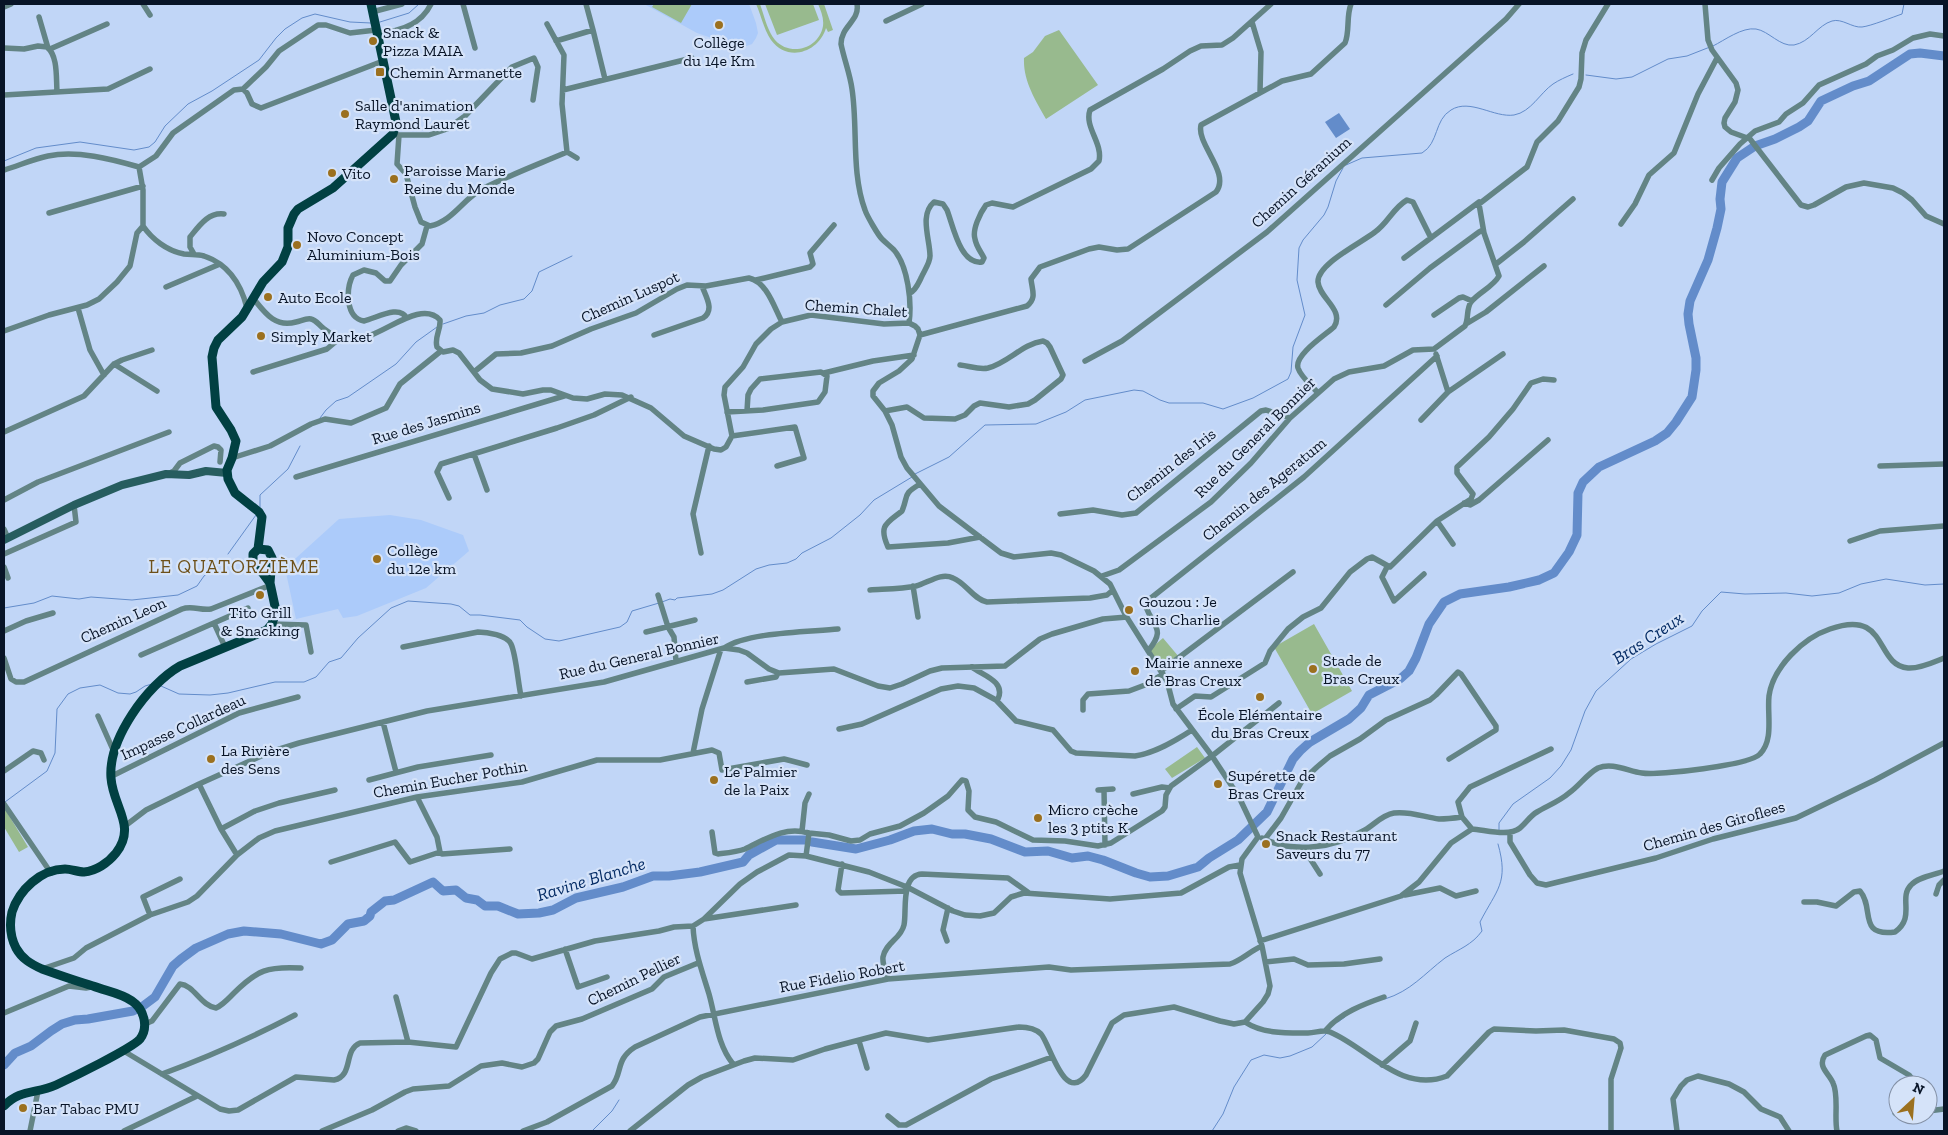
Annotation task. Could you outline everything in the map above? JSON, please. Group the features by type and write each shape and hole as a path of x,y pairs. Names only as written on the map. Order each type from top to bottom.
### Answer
{"main road":[{"path":"261,549 260,531 262,517 255,508 232,489 227,474 236,440 216,407 212,357 218,340 242,317 258,289 275,271 286,255 288,228 298,209 333,188 396,134 396,122 372,10"},
{"path":"6,539 74,505 122,485 166,474 189,475 206,471 227,474"},
{"path":"4,1106 17,1095 56,1085 140,1039 145,1022 133,1002 116,994 31,964 20,956 12,940 7,918 29,884 50,872 65,869 82,872 101,866 116,853 125,834 125,826 110,776 114,752 131,717 159,681 180,666 267,630 272,624 276,612 270,584 272,555 261,549"},
{"path":"261,549 254,554 253,560 270,584"},
{"path":"260,568 266,567 271,563"}],"street":[{"path":"4,7 11,4"},
{"path":"143,4 150,15"},
{"path":"372,10 389,9 402,4"},
{"path":"4,170 48,156 74,154 139,166 156,156 173,133 234,90 243,89 266,67 279,51 318,25 326,25 350,33 400,30 411,25 425,13 431,4"},
{"path":"464,4 475,48"},
{"path":"586,4 606,80"},
{"path":"857,4 856,14 844,29 841,44 852,87 861,200 878,235 895,251 901,260 910,293 909,323"},
{"path":"886,21 922,4"},
{"path":"910,293 917,287 929,260 926,225 927,214 934,202 943,204 947,210 962,251 974,262 982,262 984,258 974,235 986,205 1013,207 1091,168 1099,161 1099,150 1088,118 1090,110 1163,69 1190,51 1201,46 1222,45 1252,22 1270,4"},
{"path":"920,335 1027,306 1032,302 1034,294 1030,278 1040,266 1089,248 1099,247 1128,250 1216,192 1220,187 1220,181 1211,154 1201,134 1201,125 1282,81 1311,74 1344,45 1352,4"},
{"name":"Chemin Géranium","path":"1085,361 1122,341 1267,232 1506,19 1519,4"},
{"path":"1404,258 1527,167 1537,142 1558,120 1578,87 1581,79 1582,53 1586,40 1608,4"},
{"path":"1705,4 1708,40 1717,58 1736,82 1738,90 1737,97 1725,118 1724,125 1728,131 1749,137 1803,206 1814,205 1846,187 1864,183 1893,188 1902,192 1926,216 1944,224"},
{"path":"38,17 54,59 57,91"},
{"path":"1252,22 1261,52 1260,92"},
{"path":"4,48 24,49 38,46 49,49 107,24"},
{"path":"547,24 564,55 562,104 567,152"},
{"path":"556,41 593,30"},
{"path":"1712,180 1722,164 1755,131 1779,122 1786,114 1803,103 1819,85 1866,64 1877,56 1893,50 1913,38 1930,34 1944,36"},
{"path":"533,100 538,67 534,58 512,67 465,116 447,128 429,135 396,134 397,164 406,174 421,222 427,226 433,226 453,215 481,189 567,152"},
{"path":"563,90 692,58"},
{"path":"1621,224 1635,204 1649,176 1674,153 1698,94 1717,58"},
{"path":"243,89 252,104 261,108 383,61"},
{"path":"4,95 108,89 150,69"},
{"path":"567,152 577,158"},
{"path":"4,331 49,315 78,308 99,299 117,282 130,266 137,233 142,226 143,186 139,166"},
{"path":"49,213 143,186"},
{"path":"1496,264 1573,199"},
{"path":"1318,393 1300,372 1297,364 1301,355 1334,327 1337,322 1337,316 1318,283 1323,269 1331,261 1374,233 1388,220 1395,209 1407,200 1413,202 1431,238"},
{"path":"1465,326 1472,301 1498,278 1496,264 1483,230 1478,206 1480,202"},
{"path":"194,254 190,247 190,237 209,217 214,214 224,214"},
{"name":"Chemin Luspot","path":"474,372 496,354 521,353 552,346 591,329 636,313 677,289 749,278 756,280 810,266 813,264 810,253 834,225"},
{"path":"142,226 167,248 176,252 203,255 226,268 243,291 247,308"},
{"path":"407,318 403,313 396,311 364,321 359,320 352,313 348,287 353,275 364,270 376,273 385,282 390,281 401,265 422,244 427,226"},
{"path":"1386,305 1430,268 1483,230"},
{"path":"166,287 220,264"},
{"name":"Rue du General Bonnier","path":"1102,576 1119,570 1211,502 1251,463 1290,418 1344,373 1384,366 1413,350 1435,352 1465,326 1544,266"},
{"path":"756,280 765,289 782,322"},
{"path":"654,335 708,314 710,308 702,286"},
{"path":"1434,314 1459,298 1463,297 1472,301"},
{"path":"253,298 274,321 284,324 312,319 327,332 340,338 358,339 369,336 407,318 425,313 437,316 441,327 436,343 441,351"},
{"path":"78,308 90,350 104,374"},
{"name":"Chemin Chalet","path":"732,436 724,395 728,383 743,367 761,338 782,322 812,315 884,324 909,323 918,329 920,335 914,355 906,366 879,383 874,388 873,396 885,411 892,425 901,457 907,468 939,506 1008,556 1014,558 1051,553 1061,555 1102,576 1110,584 1127,617 1169,685 1171,699 1176,709 1212,756 1239,797 1251,818 1257,835"},
{"path":"253,372 327,349 340,338"},
{"path":"885,411 907,407 924,418 955,419 966,414 980,403 1009,407 1028,404 1061,379 1062,372 1050,347 1043,341 1025,347 990,367 982,369 960,365"},
{"path":"4,432 84,396 114,364 152,350"},
{"path":"232,458 270,446 311,424 326,419 351,423 386,408 400,384 441,351 452,350 459,353 480,380 492,389 523,394 551,390 564,396 587,398 615,394 631,397 651,408 684,436 720,450 726,448 732,436 795,427 804,458 777,466"},
{"path":"1435,352 1448,392"},
{"name":"Chemin des Ageratum","path":"1148,651 1159,635 1158,629 1146,607 1151,598 1304,477 1435,352"},
{"path":"1421,420 1448,392 1503,354"},
{"path":"747,411 748,395 760,379 824,373 873,361 914,355"},
{"path":"114,364 157,391"},
{"path":"727,412 763,410 818,402 823,396 828,380 824,373"},
{"path":"1424,574 1394,601 1382,577 1387,567 1393,565 1437,521 1471,499 1473,495 1457,473 1458,465 1489,437 1513,409 1531,383 1542,379 1554,380"},
{"name":"Rue des Jasmins","path":"296,477 564,396"},
{"path":"450,498 437,472 439,466 557,428 631,397"},
{"name":"Chemin des Iris","path":"1060,514 1093,510 1122,515 1136,513 1261,411 1266,410 1290,418"},
{"path":"4,500 38,482 169,432"},
{"path":"1464,502 1470,505 1479,500 1548,440"},
{"path":"166,474 174,471 180,463 214,446 221,450 220,462"},
{"path":"701,553 693,514 709,446"},
{"path":"474,454 487,490"},
{"path":"1880,466 1944,464"},
{"path":"919,482 906,495 902,511 889,519 885,524 884,532 888,547 948,543 980,537"},
{"path":"4,554 76,522 74,505"},
{"path":"1437,521 1453,544"},
{"path":"1850,541 1880,531 1944,526"},
{"path":"4,529 6,539"},
{"path":"1176,709 1195,696 1211,697 1265,663 1269,653 1288,629 1303,617 1321,608 1346,578 1367,559 1372,558 1387,567"},
{"path":"4,567 8,578"},
{"path":"1082,710 1083,700 1088,694 1129,690 1145,685 1293,572"},
{"path":"870,590 913,586 942,577 953,578 978,599 993,603 1090,598 1107,595 1113,590"},
{"name":"Chemin Leon","path":"4,658 11,679 16,682 24,682 188,606 206,610 210,609 270,584"},
{"path":"913,586 918,617"},
{"path":"659,600 668,627 674,637 676,661"},
{"path":"141,655 248,608"},
{"path":"4,631 53,612"},
{"path":"747,682 776,677 778,673 834,669 878,686 890,688 936,669 1005,666 1040,639 1052,634 1094,621 1127,617"},
{"path":"646,632 696,620"},
{"path":"214,623 225,647"},
{"path":"272,624 306,625 311,652"},
{"path":"1401,896 1419,882 1450,843 1472,829 1510,832 1520,829 1534,813 1569,794 1596,769 1604,767 1620,768 1642,774 1659,773 1736,764 1759,756 1767,746 1769,695 1773,681 1780,668 1802,644 1829,629 1850,624 1864,626 1881,641 1887,655 1893,662 1909,668 1944,658"},
{"path":"694,753 702,709 722,649 732,643 748,638 838,629"},
{"path":"403,647 478,632 506,639 512,646 520,696"},
{"name":"Rue du General Bonnier","path":"125,826 146,810 270,752 427,711 604,682 722,649 740,650 747,653 769,669 778,673"},
{"path":"972,667 993,680 998,687 1000,696 996,700"},
{"path":"1265,839 1281,818 1302,782 1316,767 1330,756 1360,740 1386,720 1436,696 1458,672 1496,726 1496,730 1449,759"},
{"path":"839,729 862,724 941,689 958,686 974,688 996,700 1016,721 1053,730 1071,751 1076,753 1144,755 1180,738 1192,730"},
{"name":"Impasse Collardeau","path":"110,776 239,713 298,697"},
{"path":"712,832 716,853 718,854 744,849 771,835 786,832 805,832 829,835 851,841 860,840 870,834 900,826 924,813 948,796 962,780 966,781 969,791 968,810 975,817 996,822 1033,840 1065,840 1098,846 1105,845 1162,811 1165,807 1166,794 1170,788 1279,703"},
{"path":"98,716 114,752"},
{"path":"383,722 396,772"},
{"name":"Chemin des Giroflees","path":"1510,832 1510,842 1530,875 1537,883 1546,885 1656,858 1713,840 1796,818 1875,780 1944,743"},
{"path":"1472,829 1462,817 1458,802 1467,789 1551,749"},
{"name":"Chemin Eucher Pothin","path":"42,969 78,956 86,948 150,914 188,902 197,896 258,838 275,832 417,797 522,782 597,760 660,760 716,750 719,753 722,770 784,759 807,765"},
{"path":"4,770 33,751 41,753 44,760"},
{"path":"369,780 396,772 491,755"},
{"path":"199,784 221,829 237,856"},
{"path":"1133,794 1162,786 1170,788"},
{"path":"1105,845 1101,790 1113,789"},
{"path":"221,829 255,811 335,790"},
{"path":"806,856 805,803 809,794"},
{"path":"417,797 437,837 440,852"},
{"path":"6,806 50,872"},
{"path":"1245,1022 1268,994 1270,986 1266,962 1240,872 1242,859 1257,835 1265,839 1304,849 1341,841 1365,830 1386,815 1394,813 1413,813 1442,819 1462,817"},
{"path":"331,862 395,842 410,862 440,852 447,855 510,849"},
{"path":"1304,849 1320,874"},
{"path":"122,1050 197,1096 220,1109 229,1111 238,1110 296,1077 340,1079 346,1072 351,1051 360,1043 408,1042 456,1047 491,973 500,959 516,953 532,959 594,941 674,927 693,926 704,919 740,884 757,872 789,855 806,856 869,872 965,915 989,914 997,911 1011,897 1029,893 1080,896 1096,899 1176,894 1192,889 1229,867 1240,865"},
{"path":"842,864 838,890 841,893 907,889"},
{"path":"1804,902 1836,906 1854,892 1860,891 1864,897 1868,921 1871,926 1881,932 1895,932 1904,923 1906,918 1907,894 1910,886 1918,880 1944,871"},
{"path":"888,980 883,958 888,945 897,938 904,926 907,889 918,874 1008,878 1029,893"},
{"path":"150,914 143,898 180,879"},
{"path":"1936,894 1939,884 1944,880"},
{"name":"Rue Fidelio Robert","path":"523,1131 547,1122 612,1086 617,1078 621,1061 628,1051 700,1017 888,980 1049,967 1072,970 1230,964 1239,962 1261,944 1401,896 1440,888 1456,896 1476,891"},
{"path":"704,919 796,905"},
{"path":"947,941 943,930 948,908"},
{"path":"693,926 698,964 710,996 721,1045 733,1064"},
{"path":"565,949 578,987 607,977"},
{"path":"1266,962 1294,959 1308,965 1380,960"},
{"name":"Chemin Pellier","path":"322,1131 372,1110 413,1089 449,1086 481,1066 502,1063 522,1066 534,1063 538,1059 550,1032 556,1026 582,1019 652,989 664,977 698,964"},
{"path":"145,1022 152,1021 180,984 186,986 208,1006 216,1008 257,974 274,967 300,968"},
{"path":"4,1013 69,986 86,988 92,986"},
{"path":"1326,1030 1333,1022 1356,1008 1384,996"},
{"path":"396,997 408,1042"},
{"path":"630,1131 688,1086 702,1077 733,1064 756,1058 793,1060 820,1050 890,1033 928,1040 1030,1027 1043,1037 1052,1058 1066,1079 1074,1082 1080,1081 1086,1075 1114,1020 1124,1014 1174,1007 1234,1024 1245,1022 1268,1032 1307,1033 1326,1030 1348,1040 1400,1075 1418,1079 1439,1079 1447,1076 1489,1032 1500,1028 1536,1031 1564,1030 1614,1039 1619,1041 1621,1048 1611,1079 1611,1131"},
{"path":"162,1074 256,1036 295,1015"},
{"path":"1382,1064 1410,1041 1416,1023"},
{"path":"1837,1131 1834,1085 1822,1066 1825,1055 1870,1035 1876,1040 1880,1058 1909,1075"},
{"path":"859,1041 867,1068"},
{"path":"888,1116 899,1125 906,1125 987,1081 1052,1058"},
{"path":"1677,1131 1673,1099 1681,1086 1698,1076 1729,1084 1744,1092 1760,1109 1780,1117 1789,1131"},
{"path":"30,1131 38,1091"},
{"path":"124,1131 197,1096"},
{"path":"398,1131 406,1128 416,1131"}],"shaded area":[{"name":"Collège du 14e Km","path":"644,4 749,4 758,33 752,44 744,47 735,46 697,33"},
{"path":"1339,113 1350,129 1336,138 1325,122"},
{"name":"Collège du 12e km","path":"390,515 421,520 463,535 469,551 426,588 357,616 343,618 338,609 296,619 285,568 339,519"}],"green space":[{"path":"654,4 692,4 681,23 652,7"},
{"path":"756,4 760,4 772,36 781,45 788,48 803,48 816,40 823,26 818,4 824,4 833,30 828,32 826,28 817,43 802,52 786,51 778,47 771,40 766,32"},
{"path":"765,4 813,4 819,20 777,35"},
{"path":"1059,30 1098,85 1046,119 1034,97 1025,74 1024,58 1033,52 1045,36"},
{"name":"Stade de Bras Creux","path":"1314,624 1352,691 1312,714 1274,647"},
{"path":"1163,638 1179,657 1163,669 1149,650"},
{"path":"1197,747 1205,758 1172,778 1165,769"},
{"path":"5,809 28,847 19,852 4,827"}],"waterway":[{"path":"380,22 409,13 419,4"},
{"path":"1713,46 1739,32 1751,29 1761,30 1784,44 1794,45 1805,41 1822,26 1832,21 1836,20 1862,27 1902,14 1904,4"},
{"path":"4,161 36,148 80,142 134,150 149,147 155,142 165,126 188,104 212,91 259,60 285,29 302,18 315,14 350,22 371,23"},
{"path":"1586,75 1616,79 1632,77 1668,59 1687,56 1710,47"},
{"name":"Ravine Blanche","path":"812,842 856,849 914,831 932,829 952,834 965,834 991,839 1025,852 1048,851 1072,858 1088,856 1150,877 1168,876 1198,867 1238,840 1267,812 1293,759 1300,751 1310,742 1349,719 1361,708 1369,695 1400,679 1409,671 1429,624 1444,602 1460,594 1509,587 1539,580 1554,573 1569,552 1577,535 1578,493 1583,482 1599,467 1655,441 1667,433 1676,422 1692,397 1696,370 1696,358 1688,314 1690,301 1708,260 1717,228 1721,209 1722,182 1737,158 1755,146 1775,139 1808,121 1821,101 1853,86 1869,81 1910,54 1920,53 1944,56"},
{"path":"1346,165 1362,158 1422,153 1427,149 1442,120 1451,110 1466,106 1498,114 1514,115 1525,110 1553,84 1573,74"},
{"path":"915,474 949,457 985,425 1036,424 1066,412 1085,400 1134,390 1143,391 1169,403 1203,403 1223,409 1253,398 1288,379 1291,372 1293,347 1305,315 1297,280 1299,248 1303,240 1324,215 1336,181 1343,168"},
{"path":"443,324 466,316 484,313 500,305 524,299 532,291 539,272 572,256"},
{"path":"320,418 336,401 348,397 396,364 416,342 437,327"},
{"path":"260,507 260,495 288,469 300,446"},
{"path":"662,602 670,599 675,600 677,598 712,594 723,590 756,569 787,563 796,559 802,553 831,538 860,515 874,500 912,477"},
{"path":"228,554 256,515"},
{"path":"4,608 34,603 52,596 79,599 91,597 132,600 178,595 197,586 204,576 220,564"},
{"name":"Bras Creux","path":"1499,830 1499,823 1513,804 1550,778 1561,766 1571,750 1585,711 1596,691 1631,659 1692,626 1702,611 1721,592 1745,594 1786,593 1812,596 1839,593 1861,584 1886,579 1925,585 1944,584"},
{"path":"161,686 179,694 210,695 228,693 275,682 304,682 316,677 329,662 341,658 358,638 391,608 408,601 451,604 459,606 470,615 520,620 545,639 559,641 620,627 627,622 632,611 659,603"},
{"path":"5,802 47,771 55,753 57,709 68,694 80,688 100,685 118,693 130,694 152,684"},
{"name":"Ravine Blanche","path":"4,1065 15,1053 31,1046 62,1024 75,1020 133,1011 143,1006 155,997 173,966 181,959 196,948 228,934 244,931 281,934 321,944 332,940 348,924 364,921 370,916 371,912 385,901 394,900 433,882 443,891 456,890 466,898 477,900 485,906 498,906 518,914 539,913 553,910 576,898 623,887 653,876 700,872 743,862 749,855 776,840 805,840"},
{"name":"Bras Creux","path":"1385,999 1410,987 1445,958 1470,943 1482,931 1480,922 1500,885 1502,877 1498,844"},
{"name":"Bras Creux","path":"1338,1022 1345,1017"},
{"name":"Bras Creux","path":"1212,1131 1223,1114 1234,1087 1251,1060 1264,1055 1280,1058 1290,1056 1312,1047 1326,1034"},
{"path":"592,1131 612,1111 619,1100"}],"place":[{"name":"Collège du 14e Km","path":"719,25"},
{"name":"Snack & Pizza MAIA","path":"373,41"},
{"name":"Chemin Armanette","path":"380,72"},
{"name":"Salle d'animation Raymond Lauret","path":"345,114"},
{"name":"Vito","path":"332,173"},
{"name":"Paroisse Marie Reine du Monde","path":"394,179"},
{"name":"Novo Concept Aluminium-Bois","path":"297,245"},
{"name":"Auto Ecole","path":"268,297"},
{"name":"Simply Market","path":"261,336"},
{"name":"Collège du 12e km","path":"377,559"},
{"name":"Tito Grill & Snacking","path":"260,595"},
{"name":"Gouzou : Je suis Charlie","path":"1129,610"},
{"name":"Stade de Bras Creux","path":"1313,669"},
{"name":"Mairie annexe de Bras Creux","path":"1135,671"},
{"name":"École Elémentaire du Bras Creux","path":"1260,697"},
{"name":"La Rivière des Sens","path":"211,759"},
{"name":"Le Palmier de la Paix","path":"714,780"},
{"name":"Supérette de Bras Creux","path":"1218,784"},
{"name":"Micro crèche les 3 ptits K","path":"1038,818"},
{"name":"Snack Restaurant Saveurs du 77","path":"1266,844"},
{"name":"Bar Tabac PMU","path":"23,1108"}],"district":[{"name":"LE QUATORZIÈME","path":"234,566"}]}
